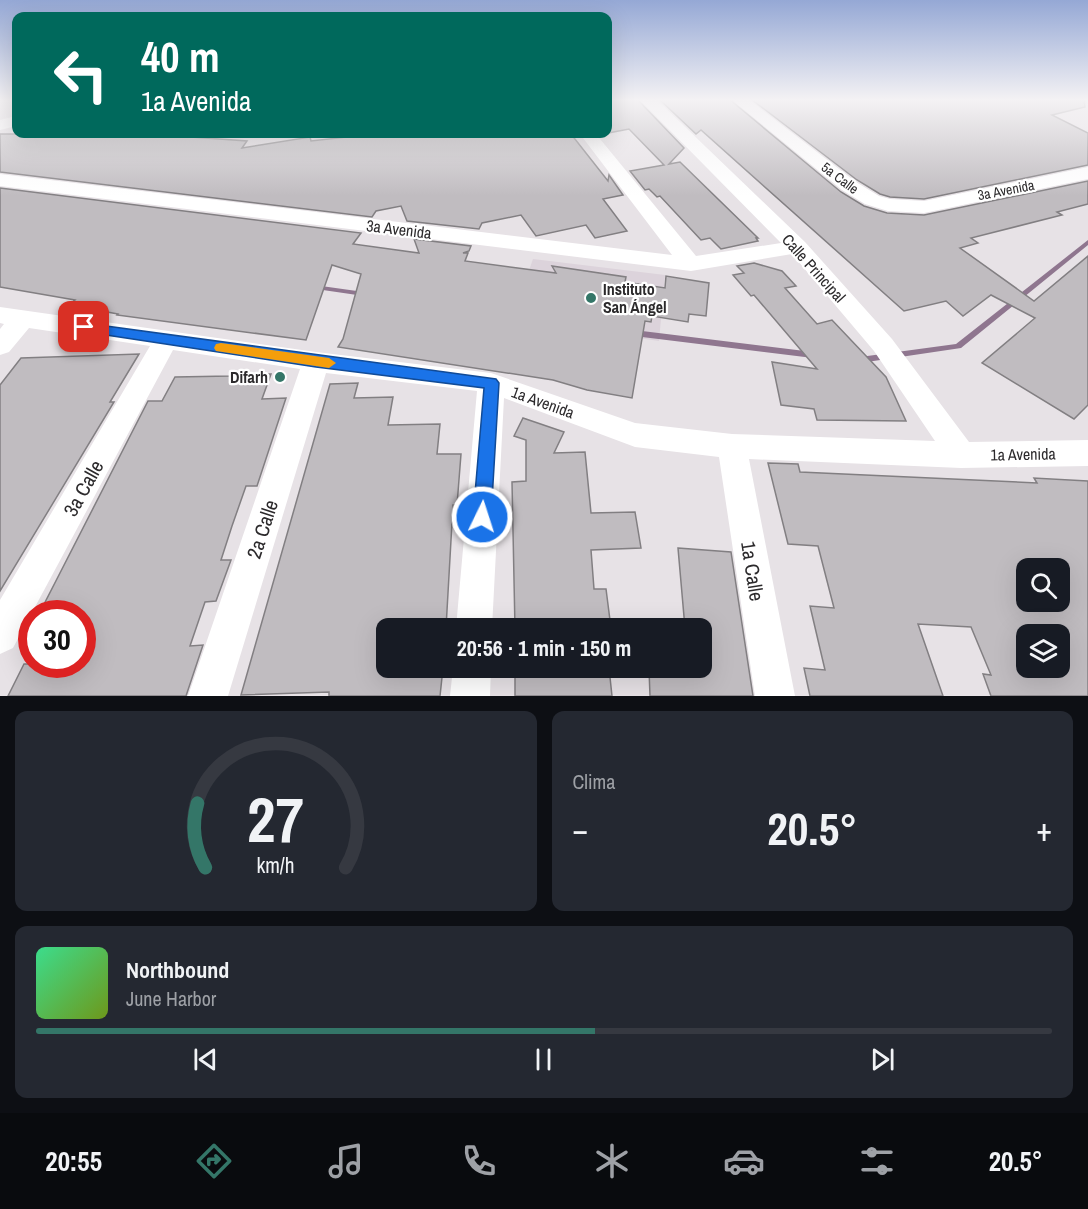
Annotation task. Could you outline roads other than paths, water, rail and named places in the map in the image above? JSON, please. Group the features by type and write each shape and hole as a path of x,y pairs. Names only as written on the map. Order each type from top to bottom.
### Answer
{"street":[{"name":"Calle Principal","path":"680,131 797,247 883,345 961,455"},
{"name":"5a Calle","path":"781,131 867,197 888,205 924,207"},
{"path":"591,138 691,264"},
{"name":"3a Avenida","path":"924,207 1088,173"},
{"name":"3a Avenida","path":"0,180 691,264 797,247"},
{"path":"0,346 11,316"},
{"name":"1a Avenida","path":"11,316 316,362 491,383 635,435 732,446 961,455 1088,453"},
{"name":"3a Calle","path":"0,635 166,340"},
{"name":"2a Calle","path":"208,696 316,362"},
{"path":"475,618 491,383"},
{"name":"1a Calle","path":"732,446 775,696"},
{"path":"470,696 471,678"}],"waterway":[{"path":"860,360 958,346 1088,242"},
{"path":"316,287 364,294"},
{"path":"634,333 813,355"}],"place":[{"name":"Instituto San Ángel","path":"591,298"},
{"name":"Difarh","path":"280,377"}]}
